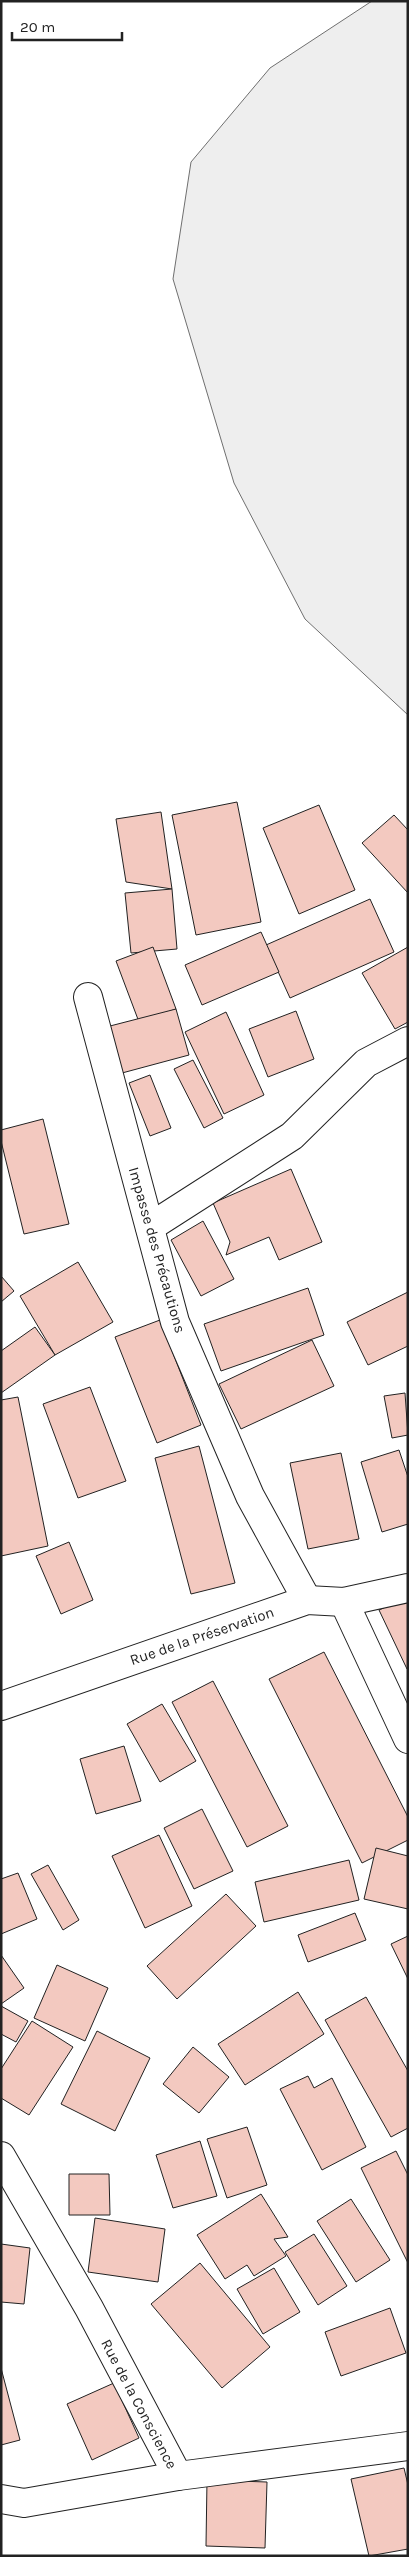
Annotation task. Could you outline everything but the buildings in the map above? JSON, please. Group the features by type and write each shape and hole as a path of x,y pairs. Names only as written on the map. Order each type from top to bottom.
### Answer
{"street":[{"name":"Impasse des Précautions","path":"88,997 179,1331 250,1496 307,1600"},
{"path":"150,1227 292,1136 366,1063 408,1040"},
{"name":"Rue de la Préservation","path":"1,1706 307,1600 344,1602 408,1588"},
{"path":"344,1602 408,1739"},
{"name":"Rue de la Conscience","path":"1,2156 89,2308 178,2476 408,2446"},
{"path":"1,2499 24,2503 178,2476"}],"shaded area":[{"path":"372,1 408,1 408,715 305,619 234,483 173,279 191,162 270,68"}]}
